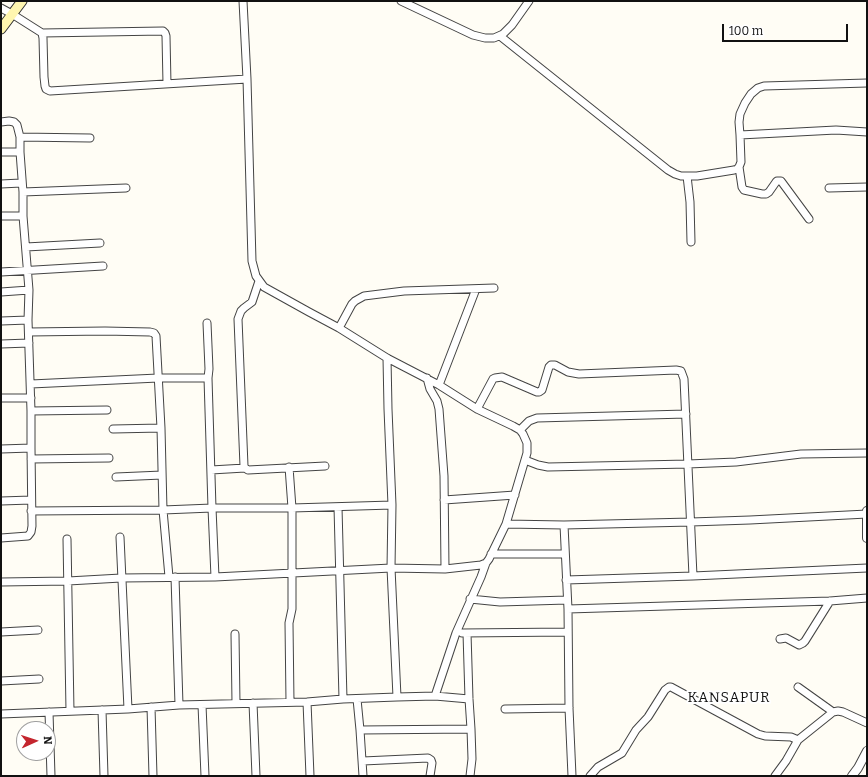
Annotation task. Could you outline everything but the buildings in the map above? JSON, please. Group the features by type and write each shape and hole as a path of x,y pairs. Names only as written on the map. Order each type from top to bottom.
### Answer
{"main road":[{"path":"1,29 22,1"}],"street":[{"path":"243,1 247,79 252,261 259,281 264,286 339,328 387,358 427,378 477,409 514,426 523,434 526,443 527,453 506,524 470,599 456,633 435,696"},
{"path":"401,1 473,35 485,38 500,36 508,30 529,1"},
{"path":"1,8 42,33 163,31 166,36 167,84"},
{"path":"42,33 45,86 46,89 50,91 247,79"},
{"path":"500,36 675,174 697,176 734,170 739,167"},
{"path":"809,219 779,180 766,194 744,190 742,187 739,167 741,162 740,114 751,94 758,88 764,86 867,83"},
{"path":"1,122 9,121 18,125 20,137 23,216 29,290 28,320 31,384 31,532 25,537 1,538"},
{"path":"740,135 836,130 867,132"},
{"path":"20,137 90,138"},
{"path":"1,152 20,152"},
{"path":"686,176 690,202 691,242"},
{"path":"1,184 22,183"},
{"path":"829,188 867,187"},
{"path":"22,192 126,188"},
{"path":"1,216 23,216"},
{"path":"26,247 100,243"},
{"path":"1,272 102,266"},
{"path":"245,468 243,463 238,319 244,308 252,302 259,281"},
{"path":"339,328 352,304 364,296 404,291 494,288"},
{"path":"439,385 476,289"},
{"path":"1,292 29,290"},
{"path":"1,321 28,320"},
{"path":"207,323 215,577"},
{"path":"29,332 150,332 154,333 156,336 161,428 163,510 172,577 179,705"},
{"path":"1,344 29,343"},
{"path":"387,358 392,505 391,568 398,697"},
{"path":"477,409 495,378 502,377 539,392 542,390 549,367 553,365 568,372 579,374 679,370 684,379 692,576"},
{"path":"31,384 158,378 208,378"},
{"path":"427,378 439,409 444,476 445,569"},
{"path":"1,398 31,398"},
{"path":"31,411 107,410"},
{"path":"520,430 529,421 536,418 686,414"},
{"path":"113,429 161,428"},
{"path":"1,449 31,448"},
{"path":"525,460 548,467 736,462 796,454 867,453"},
{"path":"31,459 109,458"},
{"path":"211,470 245,468 248,470 325,466"},
{"path":"289,467 292,508 292,609 289,623 290,702"},
{"path":"116,477 162,475"},
{"path":"444,500 515,495"},
{"path":"1,501 31,500"},
{"path":"31,511 292,508 392,505"},
{"path":"338,507 343,699"},
{"path":"506,524 564,525 691,522 750,520 867,512 867,538"},
{"path":"564,525 568,609 569,708 572,776"},
{"path":"120,537 128,709"},
{"path":"67,539 70,711"},
{"path":"491,554 565,554"},
{"path":"1,582 215,577 391,568 445,569 481,565 486,563"},
{"path":"566,580 867,568"},
{"path":"568,609 830,601 867,598"},
{"path":"470,599 500,602 567,600"},
{"path":"780,639 786,638 799,645 803,643 830,601"},
{"path":"1,632 38,630"},
{"path":"456,633 568,632"},
{"path":"467,633 472,759 470,776"},
{"path":"235,634 236,703"},
{"path":"1,681 39,680"},
{"path":"590,776 598,767 622,753 636,730 648,717 665,690 669,687 758,734 798,740"},
{"path":"798,687 833,712"},
{"path":"1,714 128,709 179,705 307,702 398,697 435,696 469,699"},
{"path":"358,699 363,776"},
{"path":"307,702 310,776"},
{"path":"253,703 256,776"},
{"path":"202,705 205,776"},
{"path":"151,707 154,776"},
{"path":"505,709 569,708"},
{"path":"102,710 104,776"},
{"path":"49,712 51,776"},
{"path":"775,776 798,740 833,712 843,712 867,723"},
{"path":"360,730 471,729"},
{"path":"852,776 867,751"},
{"path":"363,761 428,758 432,763 430,776"}],"district":[{"name":"KANSAPUR","path":"729,698"}]}
